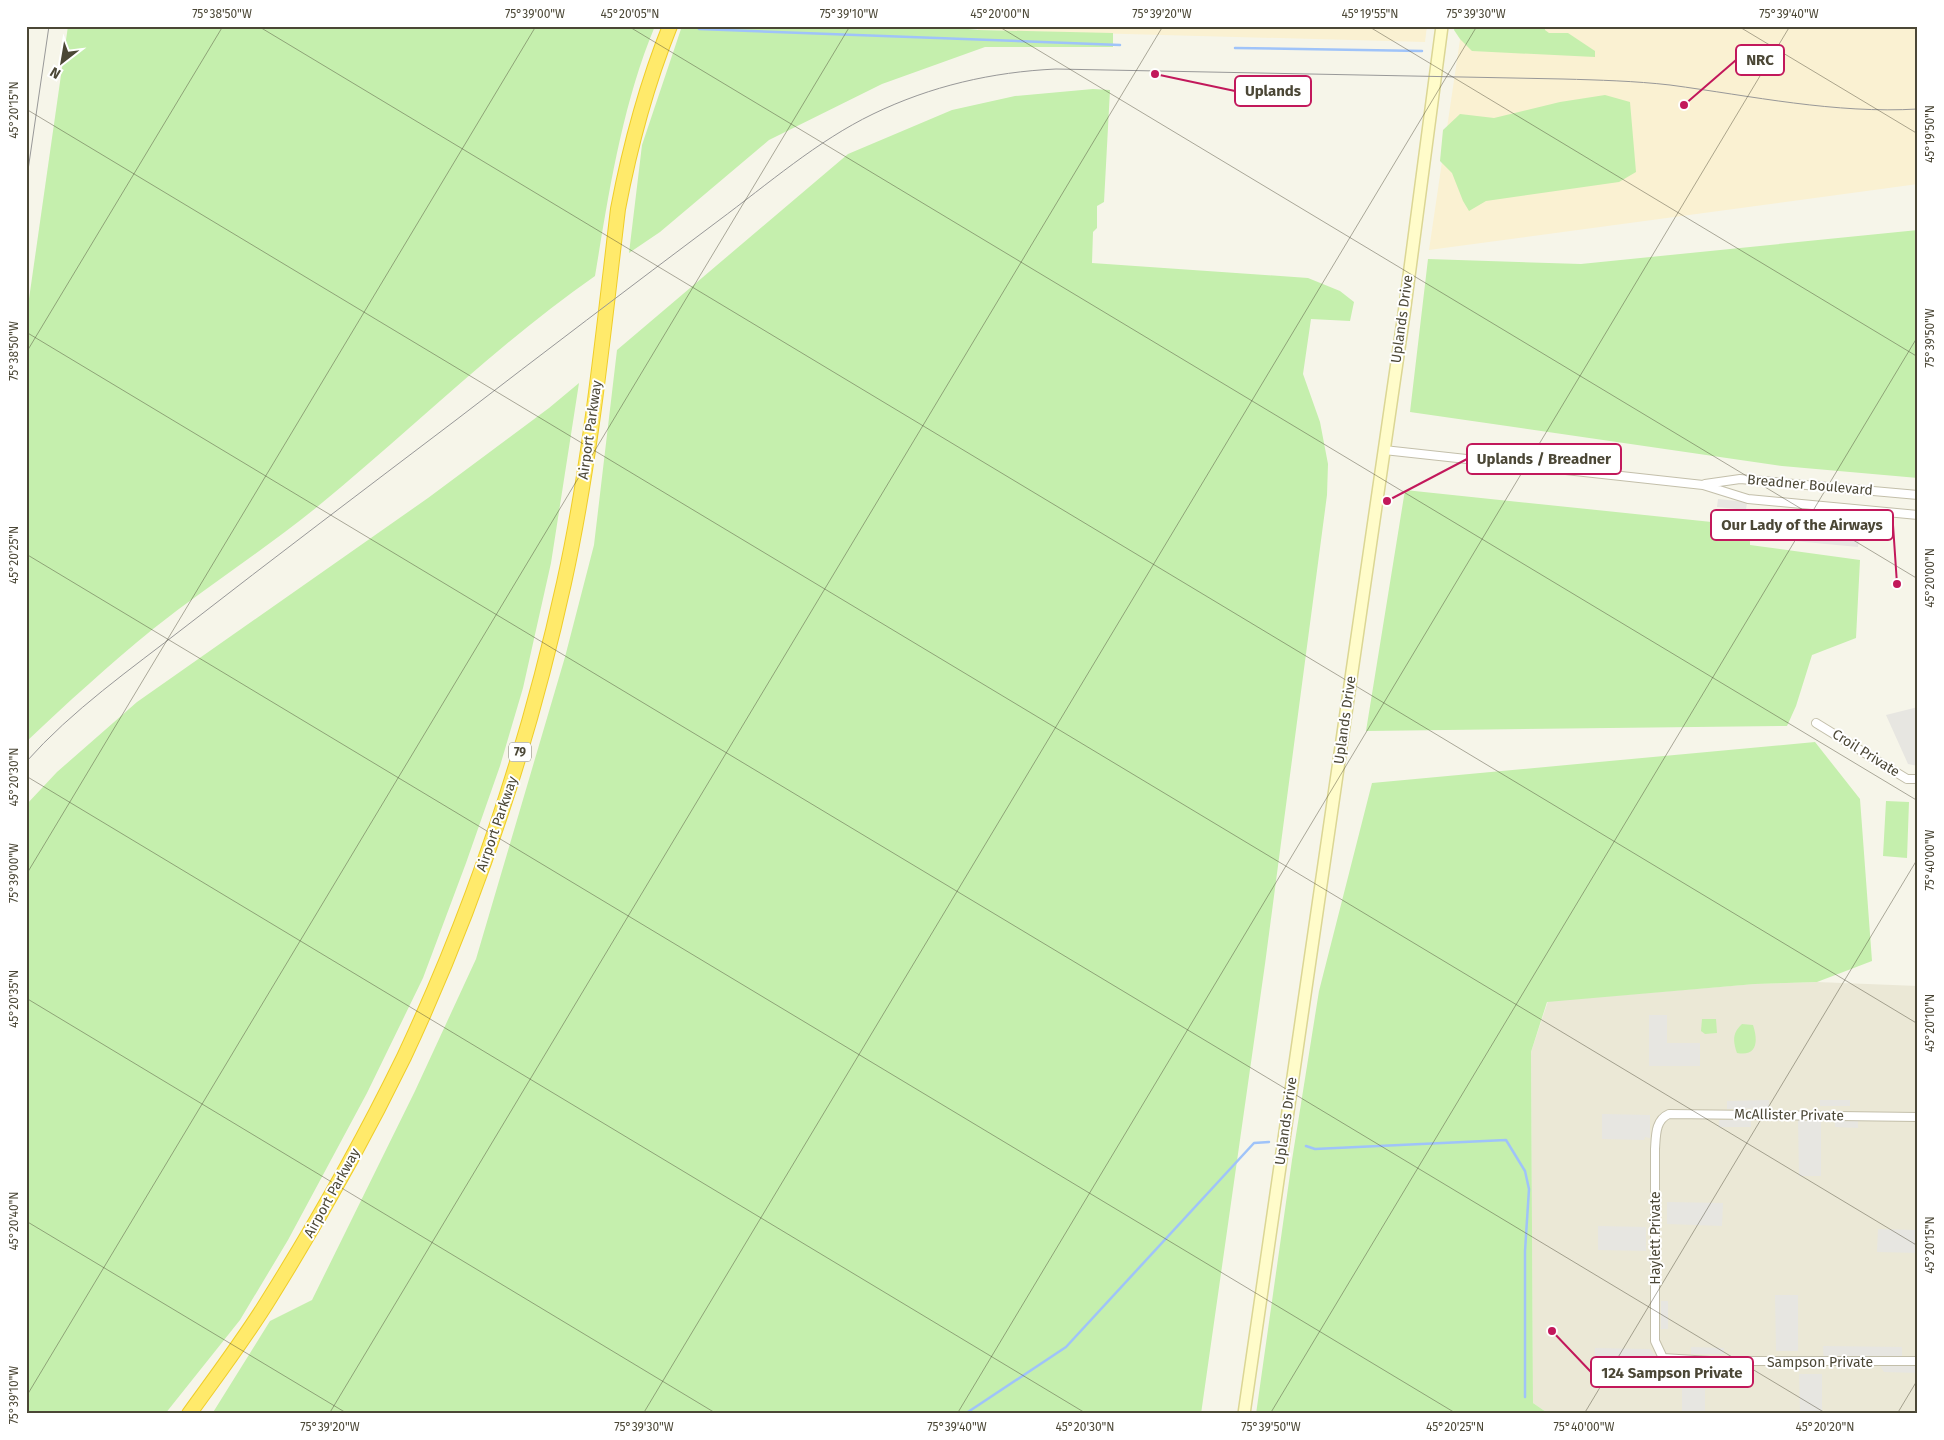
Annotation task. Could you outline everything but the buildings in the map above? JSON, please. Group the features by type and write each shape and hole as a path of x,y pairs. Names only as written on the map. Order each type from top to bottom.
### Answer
{"highway":[{"name":"Airport Parkway","path":"189,1414 271,1296 347,1168 404,1055 446,961 486,859 520,755 551,639 564,581 582,488 618,209 626,166 646,91 670,26"}],"main road":[{"name":"Uplands Drive","path":"1244,1414 1384,450 1442,26"}],"street":[{"name":"Breadner Boulevard","path":"1384,450 1703,485 1748,498 1918,515"},
{"name":"Breadner Boulevard","path":"1703,485 1740,479 1918,495"},
{"name":"Croil Private","path":"1816,722 1907,779 1918,779"},
{"name":"McAllister Private","path":"1661,1118 1669,1114 1679,1113 1918,1117"},
{"name":"Haylett Private","path":"1661,1118 1657,1126 1655,1150 1656,1341 1663,1358"},
{"name":"Sampson Private","path":"1663,1358 1710,1362 1918,1361"}],"shaded area":[{"path":"977,26 1427,26 1425,42 978,30"},
{"path":"1462,26 1918,26 1918,184 1429,250"},
{"path":"1718,499 1747,502 1746,510 1717,507"},
{"path":"1775,513 1786,514 1786,518 1852,524 1853,521 1861,522 1858,547 1772,539"},
{"path":"1918,707 1918,766 1908,764 1886,715"},
{"path":"1817,982 1918,986 1918,1414 1549,1414 1533,1403 1531,1052 1548,1001 1755,984"},
{"path":"1649,1015 1667,1015 1667,1043 1700,1043 1700,1066 1649,1066"},
{"path":"1769,1100 1769,1108 1727,1109 1727,1101"},
{"path":"1820,1100 1850,1100 1850,1106 1820,1106"},
{"path":"1602,1114 1650,1115 1650,1138 1645,1137 1644,1140 1602,1139"},
{"path":"1751,1119 1751,1127 1719,1127 1719,1120"},
{"path":"1798,1120 1821,1120 1821,1176 1799,1176"},
{"path":"1835,1120 1858,1120 1858,1128 1835,1127"},
{"path":"1667,1202 1723,1203 1722,1226 1667,1224"},
{"path":"1598,1226 1646,1227 1646,1251 1598,1250"},
{"path":"1878,1229 1918,1230 1918,1253 1877,1252"},
{"path":"1775,1295 1798,1295 1798,1351 1776,1351"},
{"path":"1661,1301 1668,1301 1668,1329 1661,1329"},
{"path":"1823,1346 1902,1347 1902,1357 1918,1358 1918,1373 1884,1372 1878,1363 1824,1364"},
{"path":"1691,1347 1724,1348 1724,1354 1691,1354"},
{"path":"1595,1348 1650,1349 1663,1366 1663,1374 1594,1370"},
{"path":"1799,1374 1822,1374 1822,1414 1800,1414"},
{"path":"1682,1375 1705,1375 1705,1414 1682,1414"}],"green space":[{"path":"68,26 655,26 625,118 611,181 595,276 488,359 317,507 153,629 120,656 26,742 26,320"},
{"path":"682,26 939,26 978,30 1113,33 1113,47 985,47 882,84 769,140 660,232 629,253 642,145"},
{"path":"1455,26 1545,26 1545,30 1549,33 1568,33 1595,51 1595,57 1472,51 1460,39 1454,30"},
{"path":"1093,89 1110,90 1104,202 1097,206 1097,228 1093,232 1092,263 1308,278 1340,291 1354,302 1350,321 1311,319 1303,374 1320,422 1328,464 1327,495 1265,964 1201,1414 212,1414 270,1321 312,1300 415,1091 476,959 565,657 594,545 617,350 848,154 952,110 1015,96"},
{"path":"1605,95 1630,102 1636,172 1619,182 1486,201 1469,211 1452,173 1440,161 1443,130 1460,114 1494,118 1560,102"},
{"path":"1918,230 1918,478 1782,466 1410,412 1428,259 1581,264"},
{"path":"579,383 551,563 523,688 500,766 423,978 367,1093 288,1240 240,1320 165,1414 26,1414 26,805 57,772 137,702 428,498 549,408"},
{"path":"1405,490 1750,526 1750,545 1860,560 1856,638 1812,655 1796,706 1787,726 1366,731"},
{"path":"1815,742 1860,799 1872,961 1817,982 1755,984 1547,1002 1531,1052 1533,1403 1549,1414 1256,1414 1292,1160 1319,991 1372,783"},
{"path":"1886,801 1909,802 1907,858 1883,856"},
{"path":"1916,801 1918,801 1918,879 1915,879"},
{"path":"1702,1019 1716,1019 1717,1033 1705,1034 1701,1031"},
{"path":"1742,1024 1753,1025 1756,1036 1753,1050 1744,1054 1737,1053 1734,1041 1736,1031"}],"waterway":[{"path":"698,26 699,29 1120,45"},
{"path":"1235,48 1422,51"},
{"path":"1306,1146 1315,1149 1506,1140 1525,1171 1529,1189 1525,1251 1525,1397"},
{"path":"965,1414 1066,1347 1254,1143 1269,1142"}],"tram line":[{"path":"26,184 49,26"},
{"path":"26,762 63,725 123,674 793,164 832,137 873,114 940,88 1009,73 1056,69 1563,79 1670,85 1825,107 1887,110 1918,109"}],"place":[{"name":"Uplands","path":"1155,74"},
{"name":"NRC","path":"1684,105"},
{"name":"Uplands / Breadner","path":"1387,501"},
{"name":"Our Lady of the Airways","path":"1897,584"},
{"name":"124 Sampson Private","path":"1552,1331"}]}
